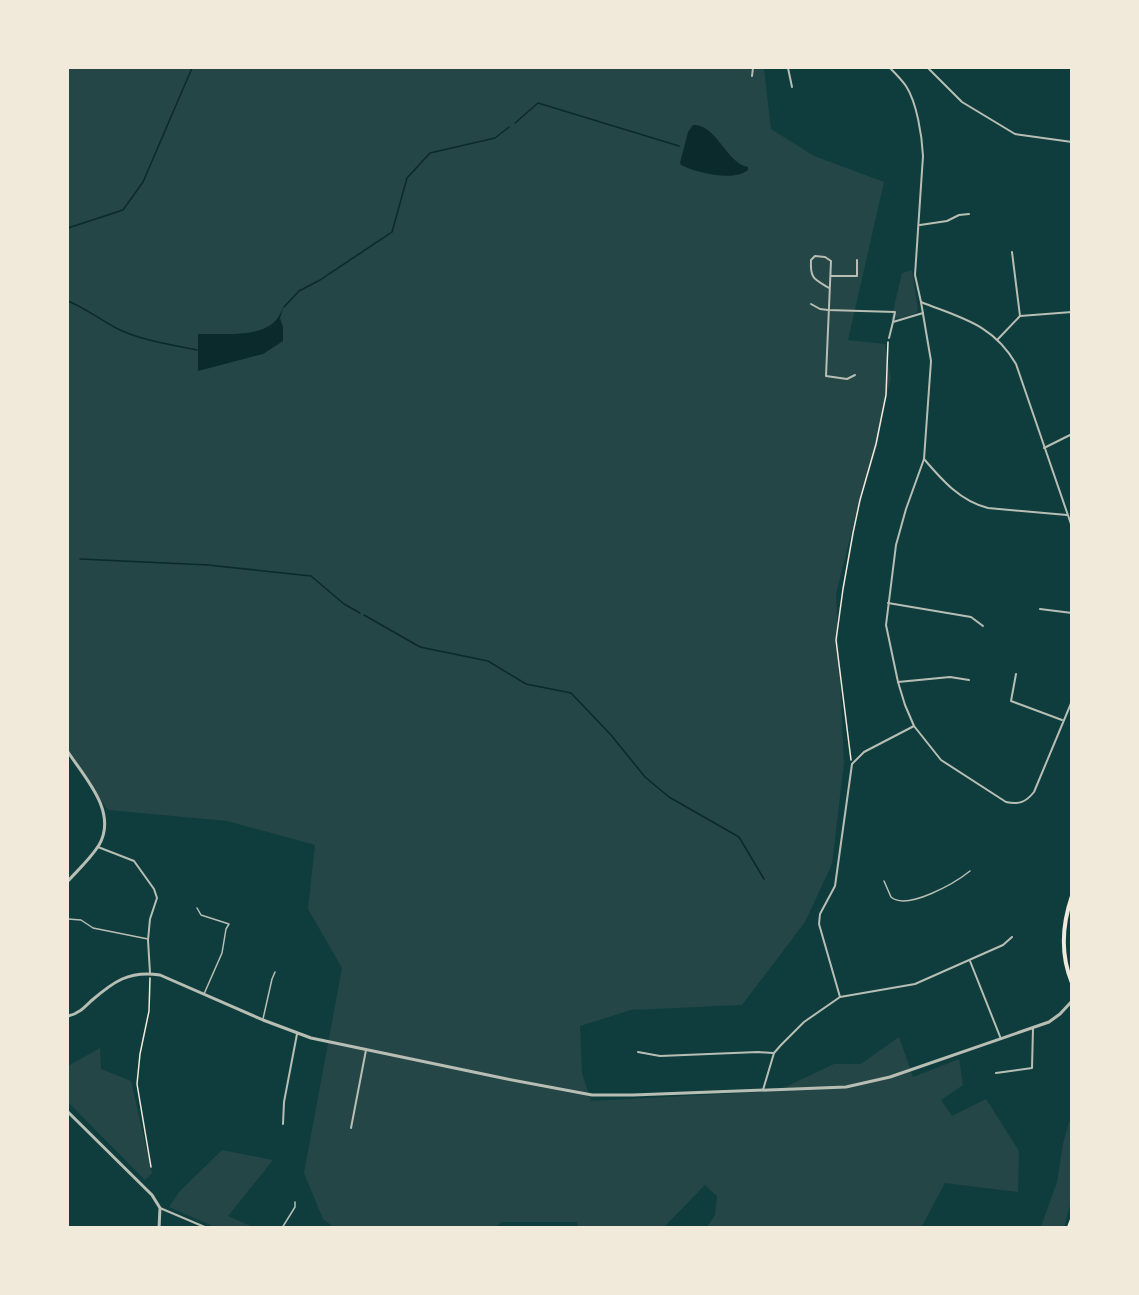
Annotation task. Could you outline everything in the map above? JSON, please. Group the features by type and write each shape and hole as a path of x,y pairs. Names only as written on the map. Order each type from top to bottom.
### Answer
{"highway":[{"path":"1069,1227 1071,1220"}],"main road":[{"path":"1071,896 1063,939 1071,983"}],"street":[{"path":"752,76 753,68"},
{"path":"788,68 792,87"},
{"path":"890,68 906,85 911,95 922,141 915,275 931,361 924,459 896,545 888,603 886,625 898,682 914,726 941,760 1006,802 1015,804 1029,799 1034,792 1071,701"},
{"path":"928,68 962,102 1015,134 1071,142"},
{"path":"918,225 947,221 959,215 969,214"},
{"path":"1012,252 1020,316"},
{"path":"829,288 814,279 811,273 811,260 815,256 825,257 831,261 826,375 847,379 855,375"},
{"path":"830,276 857,276 857,260"},
{"path":"921,302 980,326 998,339 1016,364 1071,527"},
{"path":"811,304 828,310 895,312 889,338"},
{"path":"998,339 1020,316 1071,312"},
{"path":"892,322 923,313"},
{"path":"1044,448 1071,434"},
{"path":"924,459 953,490 966,501 977,506 1067,515"},
{"path":"888,603 971,617 983,626"},
{"path":"1040,609 1071,614"},
{"path":"1016,674 1011,701 1063,721"},
{"path":"898,682 950,677 969,680"},
{"path":"840,997 819,924 820,914 835,886 852,764 864,752 914,726"},
{"path":"68,752 103,810 104,832 98,847 68,881"},
{"path":"98,847 134,861 150,880 157,898 150,919 148,940 150,973"},
{"path":"763,1090 774,1053 804,1022 840,997 915,984 970,961 1003,945 1012,937"},
{"path":"970,961 1001,1039"},
{"path":"68,1016 78,1012 112,983 125,977 150,973 160,975 297,1034 592,1095 846,1087 877,1082 1033,1028 1055,1018 1071,1001"},
{"path":"996,1073 1032,1068 1033,1028"},
{"path":"283,1124 284,1102 297,1034"},
{"path":"351,1128 366,1050"},
{"path":"638,1052 660,1056 774,1053"},
{"path":"68,1112 152,1195 160,1208 159,1227"},
{"path":"160,1208 207,1227"}],"lane":[{"path":"884,880 891,897 902,902 914,900 958,880 970,871"},
{"path":"197,908 201,915 229,924 222,953 204,994"},
{"path":"68,919 81,920 93,928 148,940"},
{"path":"263,1020 275,972"},
{"path":"282,1227 295,1207 295,1202"}],"path":[{"path":"852,764 836,640 853,533 886,395 889,338"},
{"path":"150,973 149,1011 136,1084 151,1167"}],"shaded area":[{"path":"68,68 764,68 771,129 814,156 884,182 848,340 885,344 891,379 883,407 878,444 855,518 836,594 844,763 832,864 805,922 742,1005 631,1010 580,1026 582,1073 591,1101 777,1091 834,1064 861,1064 899,1037 913,1077 959,1059 963,1085 941,1100 952,1116 986,1099 1019,1151 1018,1192 945,1183 921,1228 707,1227 715,1215 717,1196 705,1185 664,1227 578,1227 577,1222 502,1222 493,1228 335,1228 323,1219 304,1173 342,968 308,909 315,845 227,821 108,810 68,752"},
{"path":"693,125 708,130 734,159 748,167 748,170 742,174 725,176 697,171 681,165 688,132"},
{"path":"912,270 918,310 915,314 891,320 902,273"},
{"path":"284,306 280,318 283,327 283,341 263,354 198,371 198,334 240,334 261,330 277,319"},
{"path":"100,1048 101,1069 131,1081 152,1173 145,1180 68,1102 68,1066"},
{"path":"1071,1121 1071,1202 1064,1227 1041,1227 1057,1182 1063,1144"},
{"path":"222,1150 273,1160 228,1216 253,1227 215,1227 169,1207 180,1191"}],"waterway":[{"path":"68,228 123,210 143,182 192,68"},
{"path":"515,123 538,103 679,146"},
{"path":"284,307 299,291 320,280 392,232 407,178 430,153 495,138 509,127"},
{"path":"68,301 110,325 135,336 197,350"},
{"path":"80,559 208,565 311,576 344,604 360,613"},
{"path":"364,615 420,647 488,661 526,684 571,693 611,735 645,777 669,797 739,837 764,879"}]}
